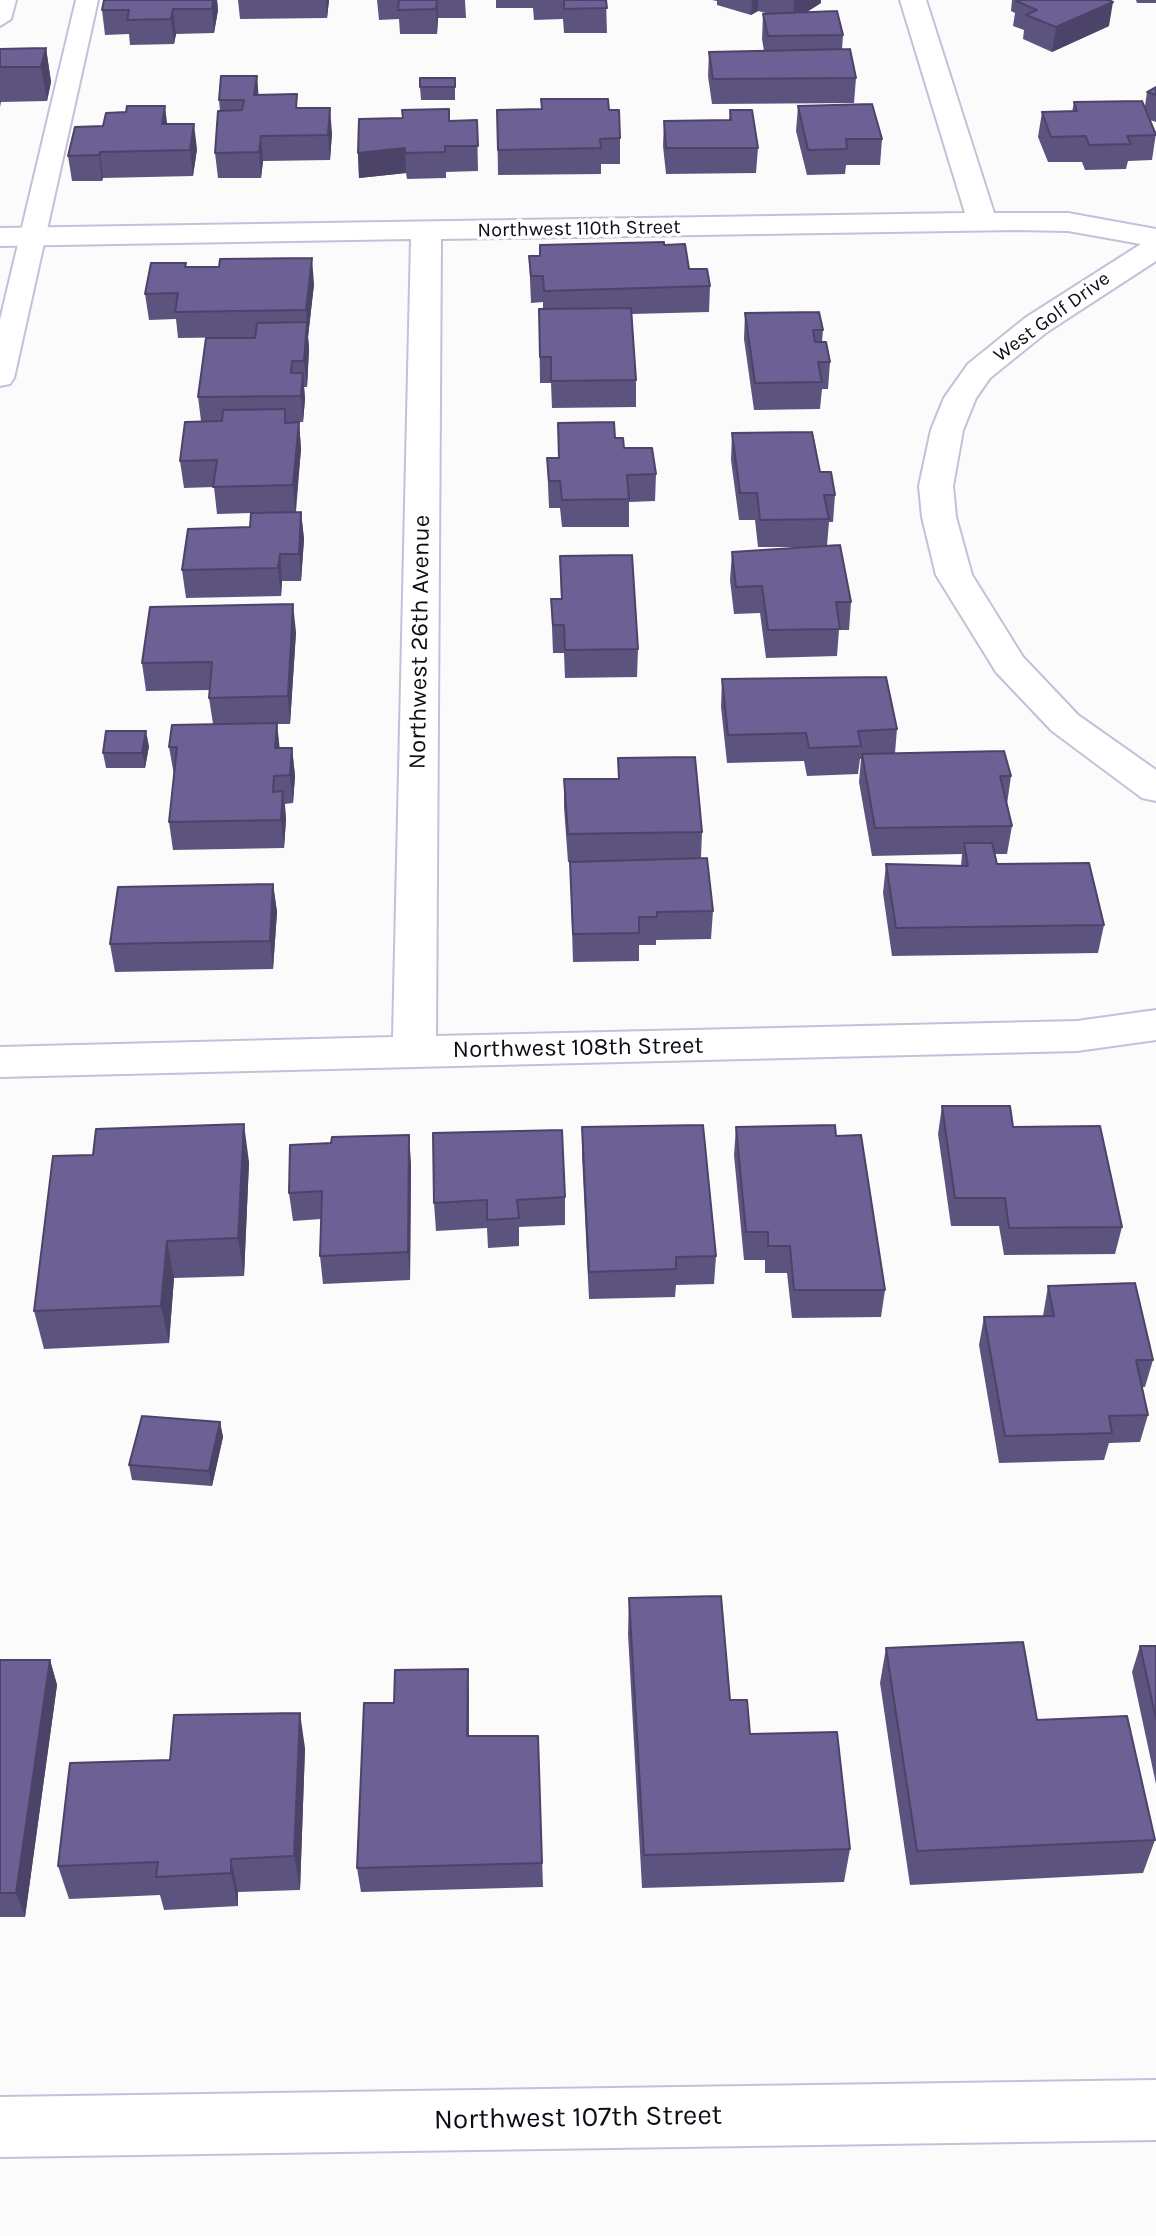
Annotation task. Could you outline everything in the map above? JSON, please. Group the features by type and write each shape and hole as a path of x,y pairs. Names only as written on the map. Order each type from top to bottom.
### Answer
{"street":[{"path":"913,0 982,221"},
{"name":"Northwest 110th Street","path":"0,237 982,221 1068,222 1156,238"},
{"name":"Northwest 26th Avenue","path":"414,1053 426,231"},
{"name":"West Golf Drive","path":"1156,248 1036,325 979,371 960,398 947,430 936,486 939,517 954,575 1009,664 1065,723 1156,789"},
{"name":"Northwest 108th Street","path":"0,1062 1077,1036 1156,1025"},
{"name":"Northwest 107th Street","path":"0,2127 1156,2110"}],"lane":[{"path":"0,19 5,0"},
{"path":"0,378 87,0"}],"building":[{"path":"104,0 213,0 212,9 173,9 171,19 127,20 129,10 102,10"},
{"path":"399,0 437,0 436,9 398,10"},
{"path":"564,0 606,0 607,8 564,9"},
{"path":"1016,1 1113,2 1056,27 1026,15 1037,10"},
{"path":"837,11 843,35 768,36 763,14"},
{"path":"46,48 41,67 0,67 0,49"},
{"path":"850,49 856,78 713,79 709,52"},
{"path":"221,76 257,76 254,95 297,94 296,108 330,108 328,135 261,136 259,152 215,153 218,111 242,110 244,100 219,100"},
{"path":"420,78 455,78 455,87 420,87"},
{"path":"541,99 608,99 609,110 619,110 620,138 600,139 601,148 498,150 497,110 542,109"},
{"path":"1142,101 1156,135 1127,136 1131,144 1089,145 1086,136 1051,137 1042,112 1077,111 1074,102"},
{"path":"872,104 882,139 846,139 847,149 808,150 798,106"},
{"path":"127,106 165,106 162,124 194,124 190,150 100,152 99,155 68,156 75,127 103,126 106,113 126,112"},
{"path":"449,109 449,121 477,120 478,146 445,146 445,152 405,153 405,148 358,153 359,119 403,118 402,110"},
{"path":"730,110 752,110 758,148 666,148 664,121 731,120"},
{"path":"664,242 664,245 685,244 689,269 707,269 710,286 544,291 543,276 531,276 529,256 540,256 540,245"},
{"path":"312,258 306,310 175,312 178,293 145,294 151,263 219,267 220,259"},
{"path":"631,308 636,380 551,381 551,357 540,357 539,309"},
{"path":"819,312 823,330 813,330 815,342 826,342 830,362 818,362 822,382 755,383 745,313"},
{"path":"307,322 304,361 292,361 291,373 303,373 301,396 198,397 206,338 255,338 257,323"},
{"path":"285,409 285,423 299,422 293,485 213,487 217,460 180,461 185,422 222,421 223,410"},
{"path":"614,422 615,438 623,438 624,448 652,448 656,474 627,475 629,499 562,500 560,481 549,481 547,458 559,458 558,423"},
{"path":"812,432 820,472 831,472 835,495 824,495 829,519 760,520 757,493 740,493 732,433"},
{"path":"301,512 299,554 280,554 278,568 182,570 188,529 250,527 251,513"},
{"path":"840,545 851,602 836,602 840,629 768,630 762,586 736,587 732,552"},
{"path":"632,555 638,649 565,650 564,625 553,625 551,599 562,599 560,556"},
{"path":"293,604 288,696 209,698 212,662 142,663 150,607"},
{"path":"886,677 897,729 858,731 861,746 809,748 806,733 728,735 722,679"},
{"path":"277,723 275,748 292,748 290,775 274,776 273,792 283,791 281,820 169,822 177,747 169,747 172,725"},
{"path":"106,731 146,731 142,753 103,753"},
{"path":"1004,751 1011,776 1000,776 1012,826 875,828 862,754"},
{"path":"695,757 702,832 568,834 564,779 619,779 618,758"},
{"path":"964,843 992,843 997,864 1089,863 1104,925 896,928 886,864 968,866"},
{"path":"707,858 713,911 657,912 657,917 639,917 639,933 573,934 570,862"},
{"path":"273,884 270,941 110,944 118,887"},
{"path":"942,1106 1010,1106 1013,1127 1100,1126 1122,1227 1009,1228 1005,1198 955,1198"},
{"path":"244,1124 238,1238 167,1241 161,1306 34,1311 53,1156 93,1155 96,1129"},
{"path":"703,1125 716,1256 676,1257 676,1269 589,1272 582,1127"},
{"path":"835,1125 836,1136 861,1135 885,1290 794,1290 790,1246 768,1246 768,1232 746,1232 736,1127"},
{"path":"562,1130 565,1197 517,1200 519,1218 487,1220 487,1200 434,1203 433,1133"},
{"path":"409,1135 408,1252 320,1256 322,1191 289,1193 290,1145 331,1143 332,1137"},
{"path":"1135,1283 1153,1360 1136,1360 1148,1415 1109,1416 1112,1433 1005,1436 984,1317 1054,1316 1048,1286"},
{"path":"142,1416 220,1422 209,1471 129,1465"},
{"path":"721,1596 730,1700 747,1700 750,1734 837,1732 850,1849 644,1855 629,1598"},
{"path":"1023,1642 1037,1720 1127,1716 1155,1840 917,1851 886,1648"},
{"path":"1140,1646 1156,1646 1156,1719"},
{"path":"0,1660 50,1660 16,1893 0,1893"},
{"path":"468,1669 467,1736 538,1736 542,1863 357,1868 364,1703 394,1703 395,1670"},
{"path":"300,1713 294,1856 231,1859 231,1873 156,1877 158,1862 58,1866 70,1763 170,1760 174,1715"}]}
